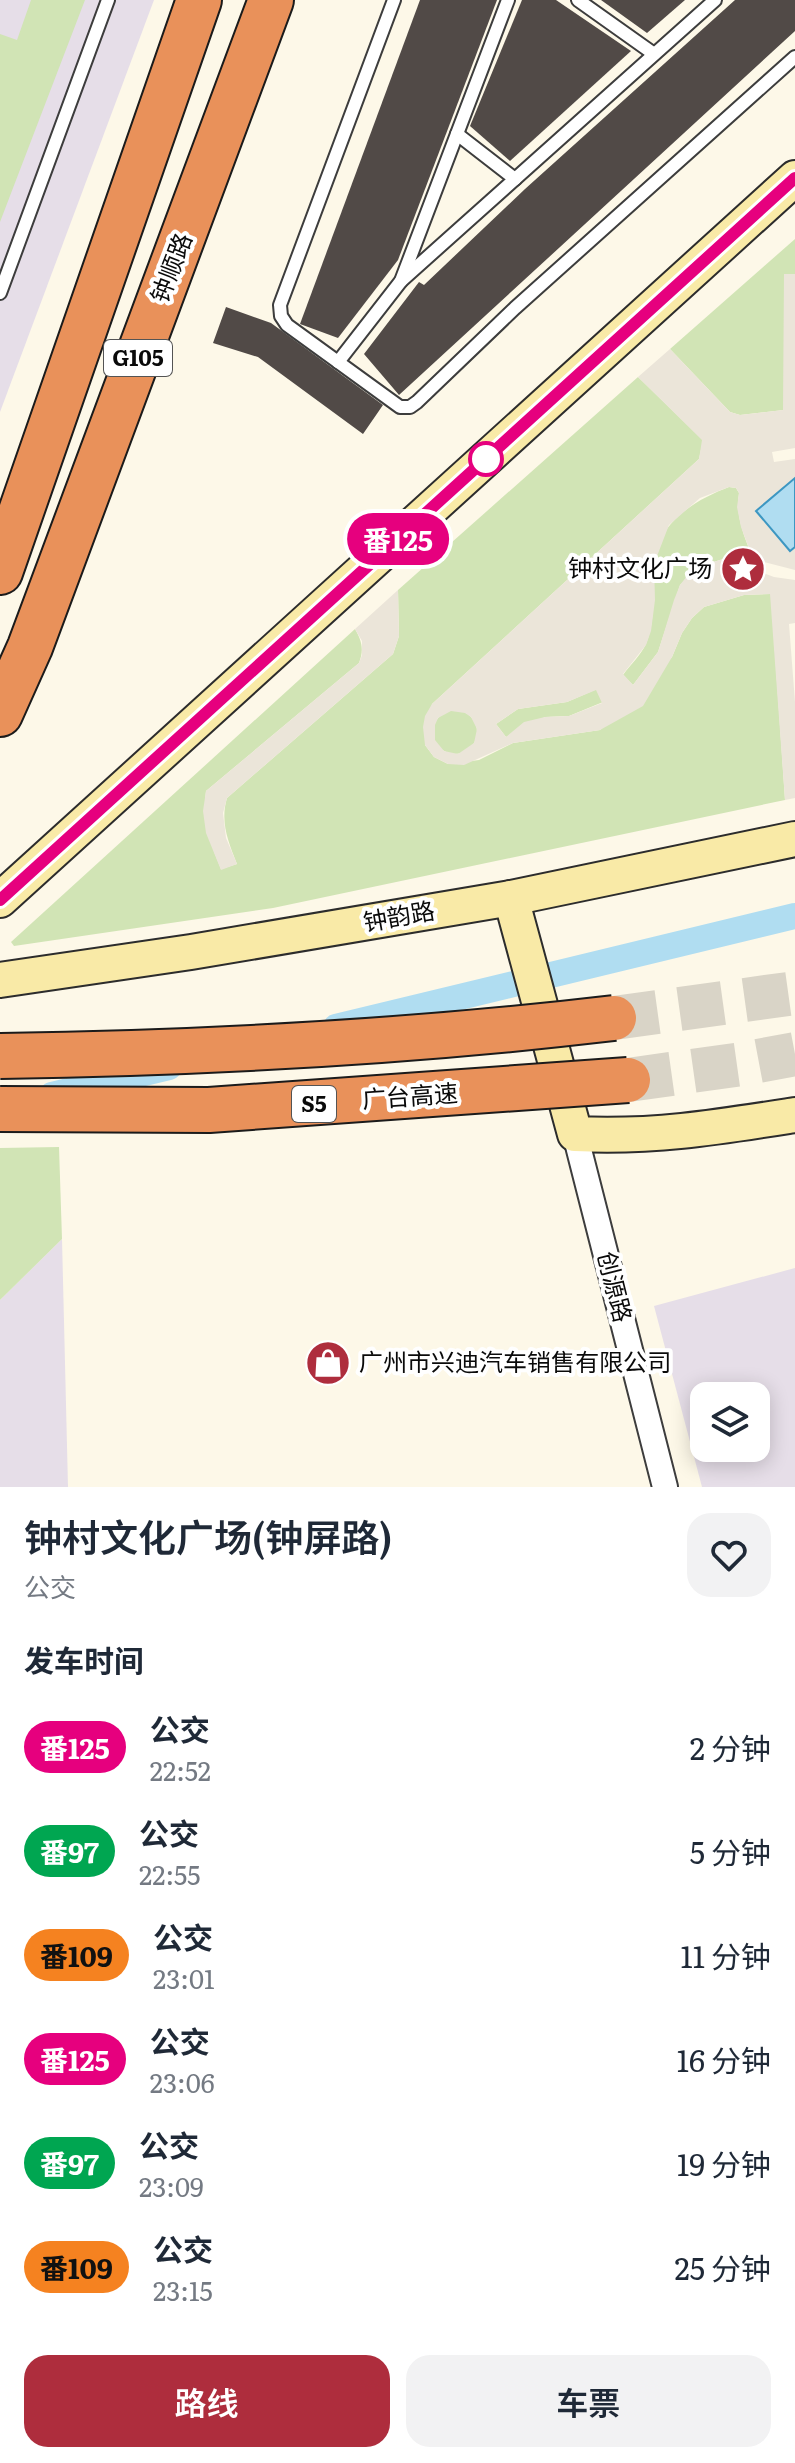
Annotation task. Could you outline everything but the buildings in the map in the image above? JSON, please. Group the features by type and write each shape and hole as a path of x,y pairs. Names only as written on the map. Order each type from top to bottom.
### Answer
{"highway":[{"name":"G105","path":"0,572 199,0"},
{"name":"钟顺路","path":"0,714 30,647 271,0"},
{"path":"161,103 223,131"},
{"path":"0,1056 247,1049 489,1033 614,1018"},
{"name":"广台高速","path":"0,1109 209,1110 628,1080"}],"main road":[{"path":"0,900 795,178"},
{"name":"钟韵路","path":"0,980 191,952 515,914 795,839"},
{"path":"515,914 575,1134 628,1136 685,1132 795,1115"}],"street":[{"name":"创源路","path":"575,1134 665,1487"}],"lane":[{"path":"0,293 108,0"},
{"path":"394,0 280,305 281,316 287,325 400,407 410,407 417,402 515,308 795,57"},
{"path":"401,281 508,0"},
{"path":"578,0 654,54"},
{"path":"338,362 401,281 715,0"},
{"path":"457,134 515,179"}],"shaded area":[{"path":"0,0 154,0 0,412"},
{"path":"784,274 795,274 795,448 772,452 774,462 795,459 795,478 757,511 791,551 795,547 795,570 764,562 761,572 795,580 795,623 789,624 795,702 795,798 785,800 770,594 744,595 704,607 682,633 672,657 643,706 600,730 513,743 464,765 448,764 434,757 425,745 423,727 432,704 699,459 702,440 638,377 670,349 730,412 740,415 783,410","holes":["729,487 736,488 739,493 737,507 750,551 700,566 687,576 674,600 658,652 633,685 623,674 646,645 651,631 655,600 654,564 669,525 700,498","596,690 602,703 569,716 524,722 506,737 496,724 518,709 567,702","451,711 471,717 477,729 474,743 458,754 444,751 435,740 438,718"]},
{"path":"398,590 399,636 393,654 227,798 223,813 226,838 237,864 221,870 206,833 203,811 206,791 359,663 362,641 355,629"},
{"path":"62,1239 68,1487 0,1487 0,1300"},
{"path":"795,1268 795,1487 702,1487 695,1462 770,1462 770,1382 690,1382 690,1442 654,1306"}],"green space":[{"path":"31,0 85,0 0,222 0,34 17,40"},
{"path":"795,239 795,274 784,274 784,410 740,415 730,412 670,349"},
{"path":"638,377 703,440 699,459 432,704 425,745 434,757 448,764 479,760 513,743 600,730 672,657 682,633 704,607 744,595 771,594 785,800 273,908 14,946 11,942 355,629 362,646 359,663 206,791 208,831 221,869 237,864 225,823 227,798 393,654 399,636 398,590"},
{"path":"729,487 736,488 739,493 740,522 750,551 700,566 680,585 658,652 633,685 623,675 644,648 649,634 657,548 680,514"},
{"path":"597,689 603,702 569,716 545,717 506,737 496,724 518,709 567,702"},
{"path":"455,710 470,717 477,732 470,747 455,754 440,747 433,732 440,717"},
{"path":"59,1147 62,1239 0,1300 0,1148"}],"water":[{"path":"795,478 795,547 790,551 756,511"}],"waterway":[{"path":"336,1027 795,916"},
{"path":"52,1095 169,1067"}],"tunnel":[{"path":"614,1018 795,993"},
{"path":"628,1080 795,1054"}],"bus line":[{"name":"番125","path":"0,900 795,178"}],"place":[{"name":"钟村文化广场","path":"743,569"},
{"name":"广州市兴迪汽车销售有限公司","path":"328,1363"}]}
